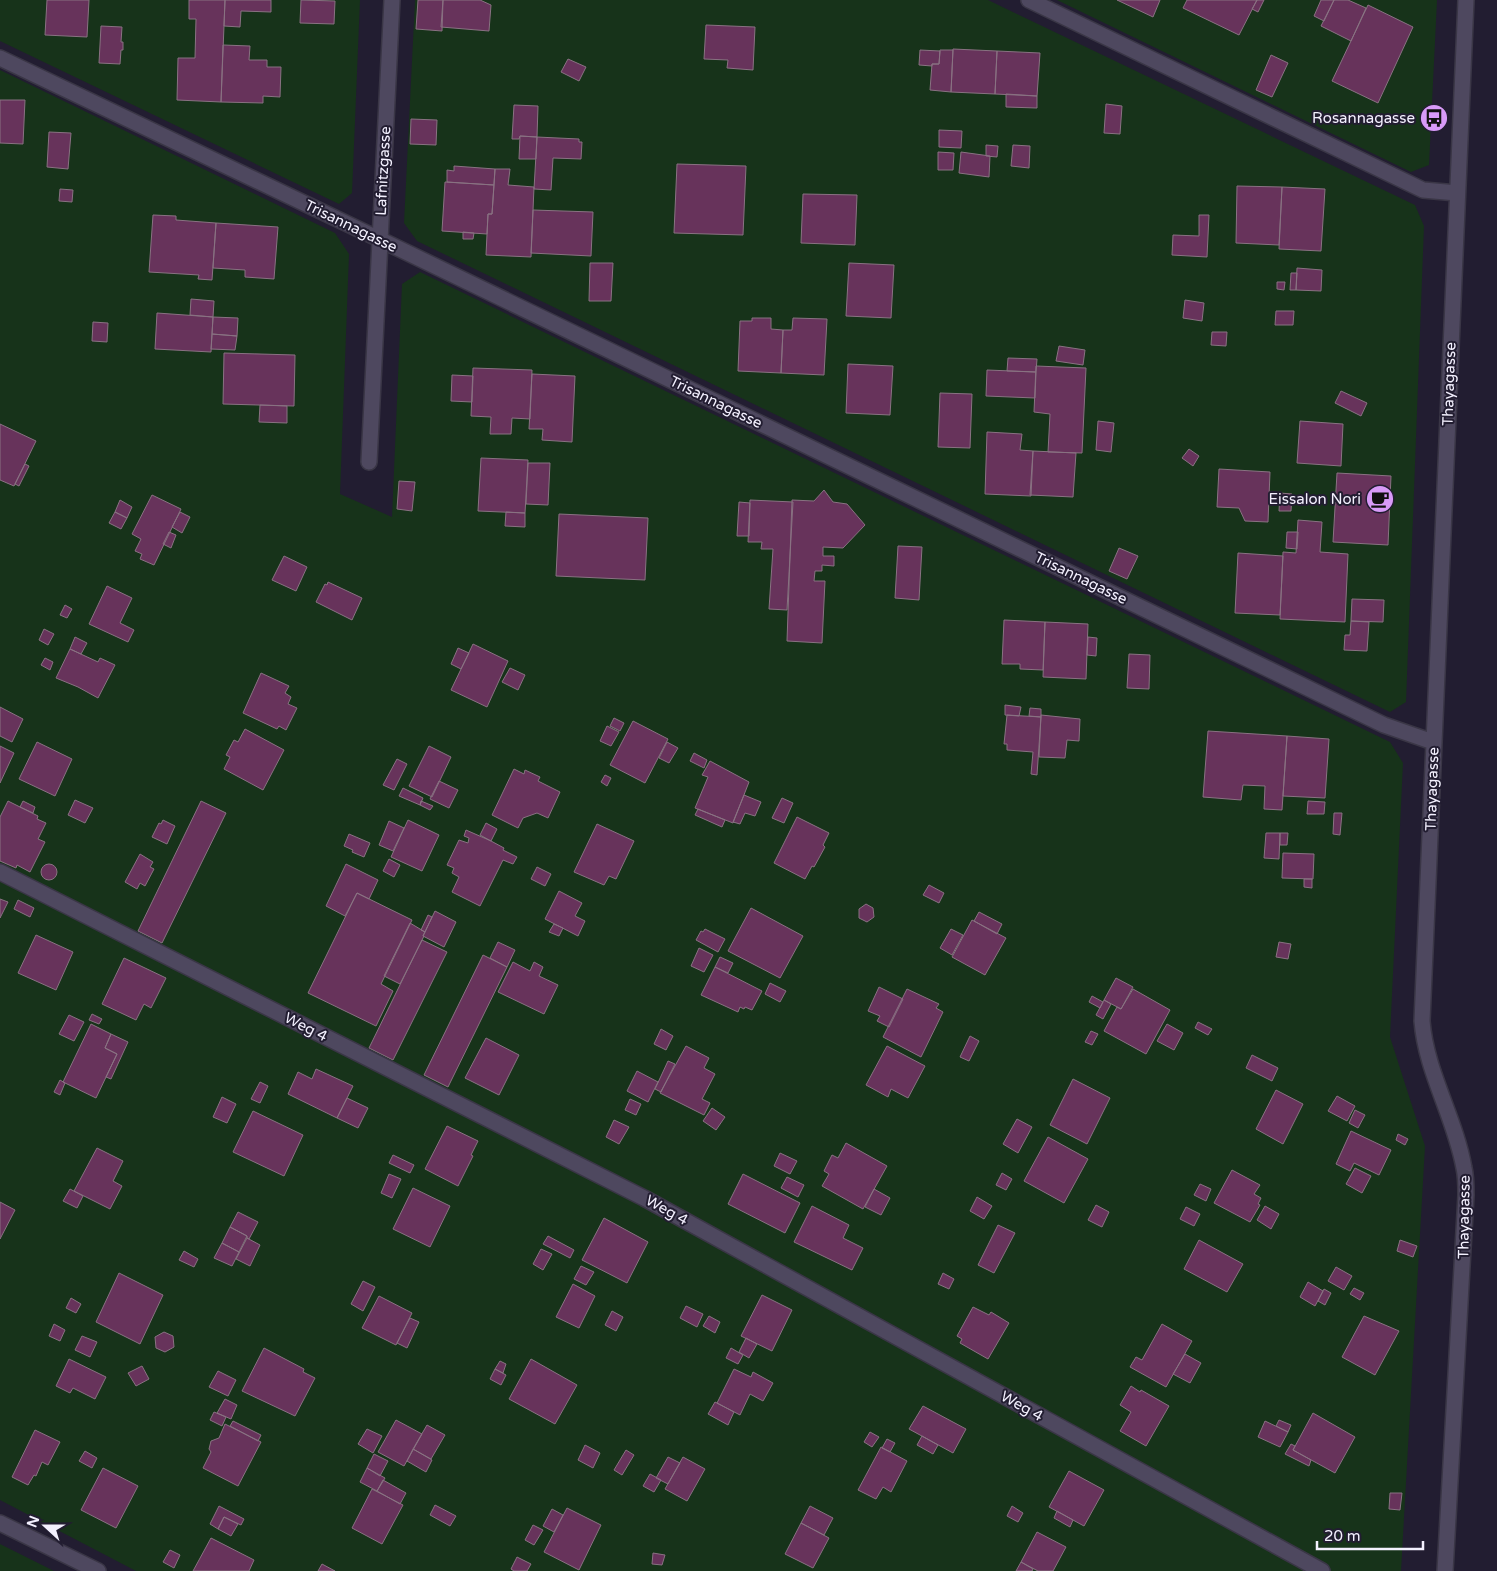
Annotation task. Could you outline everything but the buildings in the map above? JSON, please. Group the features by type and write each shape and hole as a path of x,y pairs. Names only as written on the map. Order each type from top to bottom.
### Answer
{"street":[{"name":"Lafnitzgasse","path":"369,462 392,0"},
{"path":"1029,0 1423,190 1457,194"},
{"name":"Thayagasse","path":"1445,1571 1466,1195 1464,1168 1423,1040 1422,1021 1466,0"},
{"name":"Trisannagasse","path":"0,58 379,239 1375,721 1434,742"},
{"name":"Weg 4","path":"0,872 644,1198 1322,1571"},
{"path":"0,1523 98,1571"}],"green space":[{"path":"0,0 360,0 352,193 339,204 0,41"},
{"path":"415,0 988,0 1415,205 1424,226 1406,702 1390,712 417,241 404,223"},
{"path":"1057,0 1437,0 1429,165 1411,172"},
{"path":"0,70 335,233 349,254 340,494 392,517 402,284 420,272 1390,742 1403,763 1390,1037 1425,1146 1401,1571 136,1571 0,1500"},
{"path":"0,1544 54,1571 0,1571"}],"place":[{"name":"Rosannagasse","path":"1434,118"},
{"name":"Eissalon Nori","path":"1380,499"}]}
